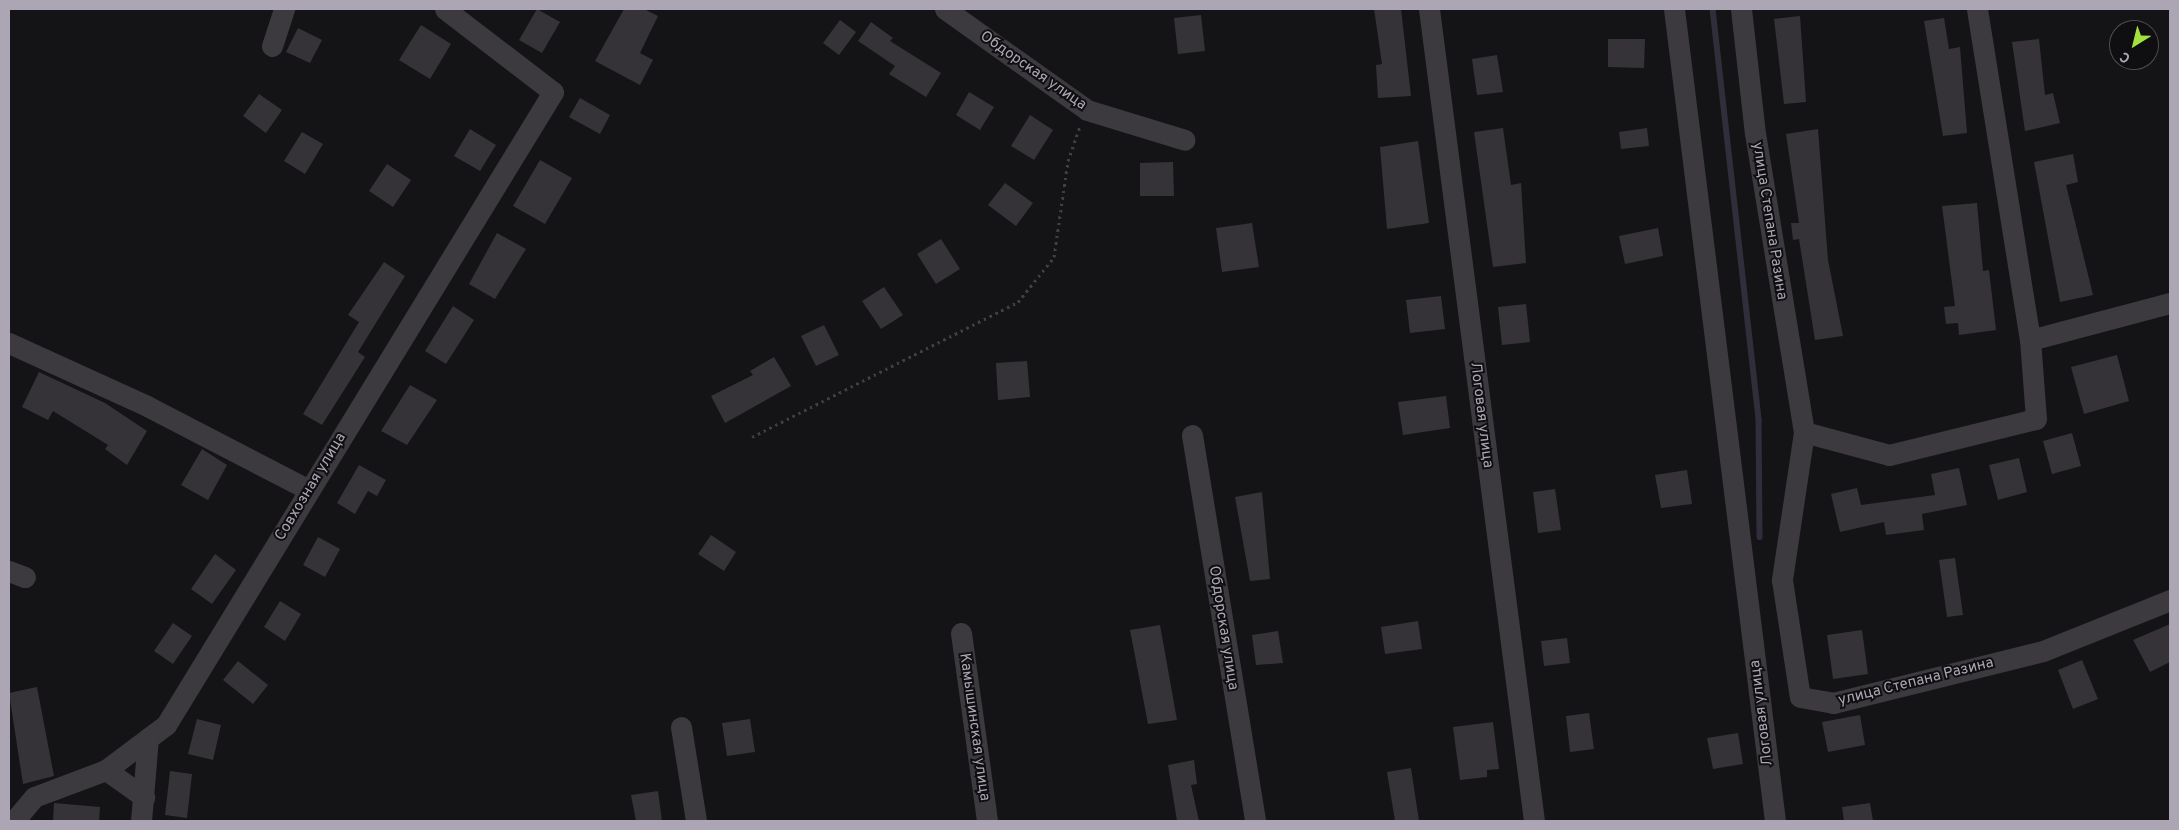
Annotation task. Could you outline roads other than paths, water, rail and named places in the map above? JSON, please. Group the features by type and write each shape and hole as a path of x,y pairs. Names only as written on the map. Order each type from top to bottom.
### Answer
{"street":[{"path":"272,46 284,9"},
{"name":"Совхозная улица","path":"14,821 34,797 106,770 166,725 553,92 445,9"},
{"name":"Обдорская улица","path":"945,9 1087,110 1184,140"},
{"name":"Логовая улица","path":"1429,9 1534,821"},
{"name":"Логовая улица","path":"1674,9 1775,821"},
{"name":"улица Степана Разина","path":"1741,9 1755,133 1804,432 1782,580 1800,697 1833,703 2043,651 2170,600"},
{"path":"1804,432 1889,455 2036,419 2030,340 1977,9"},
{"path":"2030,340 2170,303"},
{"path":"9,343 147,406 309,490"},
{"name":"Обдорская улица","path":"1192,435 1255,821"},
{"name":"Камышинская улица","path":"961,632 987,821"},
{"path":"681,727 696,821"},
{"path":"141,821 148,738"},
{"path":"106,770 144,797"}],"waterway":[{"path":"1713,9 1759,420 1760,537"}]}
